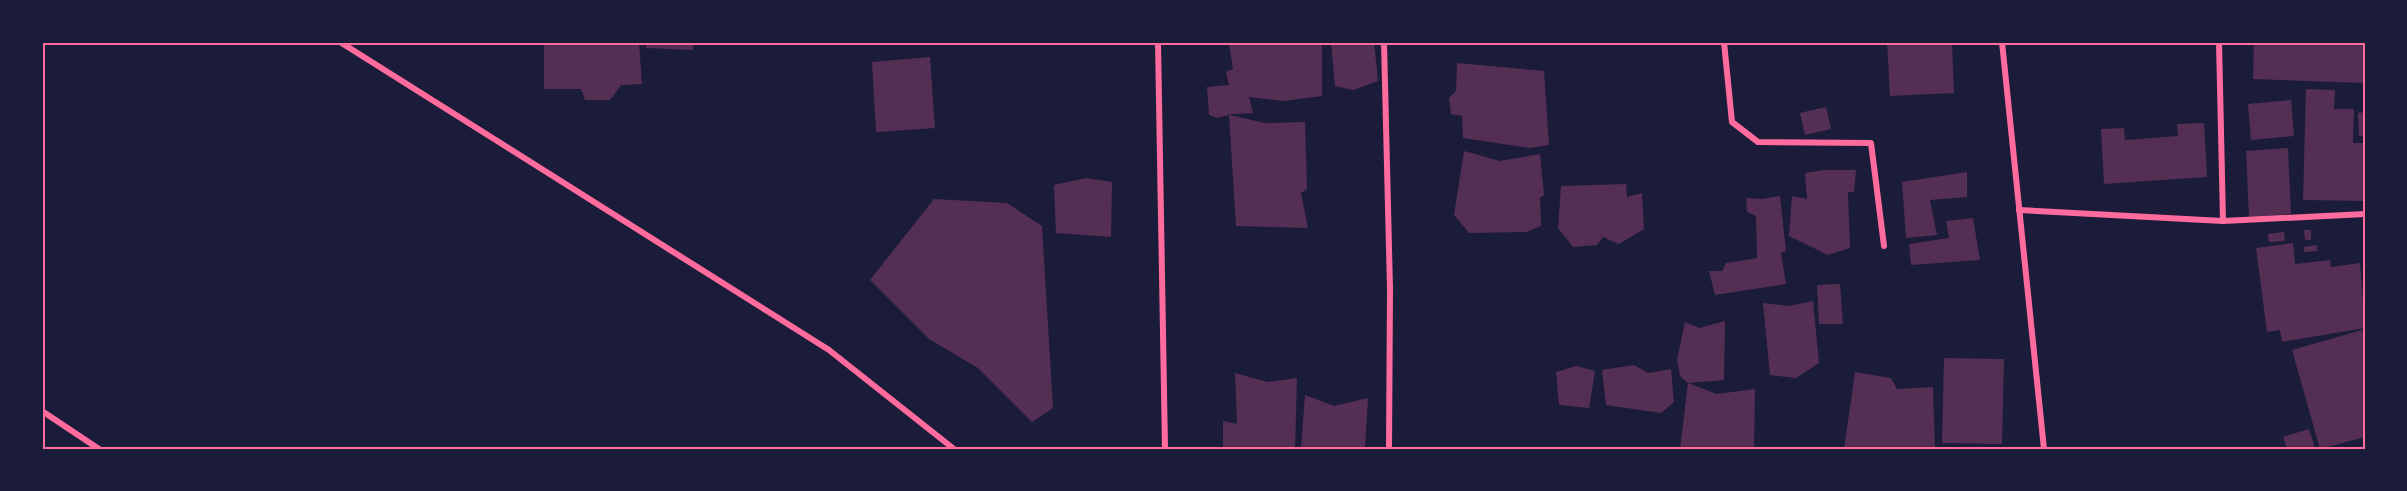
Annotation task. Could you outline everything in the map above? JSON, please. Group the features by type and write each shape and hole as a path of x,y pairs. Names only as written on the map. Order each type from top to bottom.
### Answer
{"street":[{"path":"340,42 829,350 954,449"},
{"path":"1158,42 1165,449"},
{"path":"1384,42 1390,289 1389,449"},
{"path":"1724,42 1732,122 1758,142 1871,143 1884,246"},
{"path":"2002,42 2044,449"},
{"path":"2219,42 2223,221"},
{"path":"2019,210 2223,221 2365,214"},
{"path":"42,411 99,449"}],"building":[{"path":"544,42 639,42 642,84 621,85 610,100 585,100 581,89 544,89"},
{"path":"646,42 693,42 693,50 646,48"},
{"path":"875,42 899,42 899,44 875,45"},
{"path":"1322,42 1322,96 1283,101 1249,97 1253,113 1232,114 1217,118 1209,115 1207,87 1229,85 1226,72 1233,69 1229,43"},
{"path":"1331,42 1374,42 1378,81 1353,90 1335,86"},
{"path":"1887,42 1952,42 1954,93 1890,96"},
{"path":"2254,42 2365,42 2365,83 2253,79"},
{"path":"930,57 935,128 876,132 872,62"},
{"path":"1457,63 1544,71 1549,145 1530,148 1463,138 1462,116 1451,114 1449,98 1456,91"},
{"path":"2306,89 2335,90 2334,109 2354,109 2353,143 2365,143 2365,201 2303,200"},
{"path":"2291,100 2294,136 2251,140 2248,104"},
{"path":"1826,107 1831,129 1805,135 1800,113"},
{"path":"2365,112 2365,136 2359,136 2358,113"},
{"path":"1229,115 1265,123 1305,122 1307,189 1301,193 1308,228 1236,226"},
{"path":"2204,123 2207,177 2104,184 2101,129 2124,128 2125,140 2178,136 2177,124"},
{"path":"2288,148 2291,214 2249,217 2246,151"},
{"path":"1464,151 1500,161 1540,154 1544,195 1540,198 1541,226 1526,232 1469,233 1454,215"},
{"path":"1824,170 1856,170 1854,192 1848,192 1850,248 1828,255 1789,236 1792,196 1807,199 1805,173"},
{"path":"1967,172 1967,197 1930,200 1937,235 1906,238 1902,182"},
{"path":"1086,178 1112,182 1111,237 1056,233 1054,185"},
{"path":"1626,184 1627,197 1642,193 1644,229 1619,244 1603,237 1597,245 1573,247 1558,228 1561,186"},
{"path":"1780,196 1786,251 1781,253 1786,284 1715,295 1709,271 1722,271 1726,263 1757,258 1756,216 1747,212 1746,198 1761,199"},
{"path":"934,199 1007,203 1042,226 1053,408 1032,422 978,368 929,339 870,280"},
{"path":"1973,218 1980,260 1911,265 1909,244 1949,238 1946,221"},
{"path":"2304,230 2311,230 2311,240 2305,240"},
{"path":"2284,232 2285,241 2269,242 2268,234"},
{"path":"2293,243 2295,264 2330,260 2331,267 2360,263 2365,328 2282,342 2280,330 2267,332 2256,248"},
{"path":"2317,245 2317,251 2304,252 2304,247"},
{"path":"1840,284 1843,324 1819,324 1817,285"},
{"path":"1813,301 1819,363 1796,378 1770,375 1763,303 1789,306"},
{"path":"1725,321 1724,380 1688,383 1680,376 1677,360 1685,322 1699,328"},
{"path":"2362,330 2365,341 2365,437 2320,449 2292,350"},
{"path":"1944,358 2004,359 2002,444 1942,443"},
{"path":"1634,365 1648,373 1671,369 1674,402 1661,413 1606,405 1602,370"},
{"path":"1576,366 1595,371 1589,408 1559,405 1556,372"},
{"path":"1855,372 1891,378 1897,389 1933,387 1935,449 1844,449"},
{"path":"1235,373 1268,382 1297,378 1295,449 1223,449 1223,421 1237,424"},
{"path":"1688,383 1717,394 1755,389 1754,449 1680,449"},
{"path":"1305,395 1334,406 1368,398 1365,449 1301,449"},
{"path":"2309,429 2315,448 2287,449 2283,437"}]}
